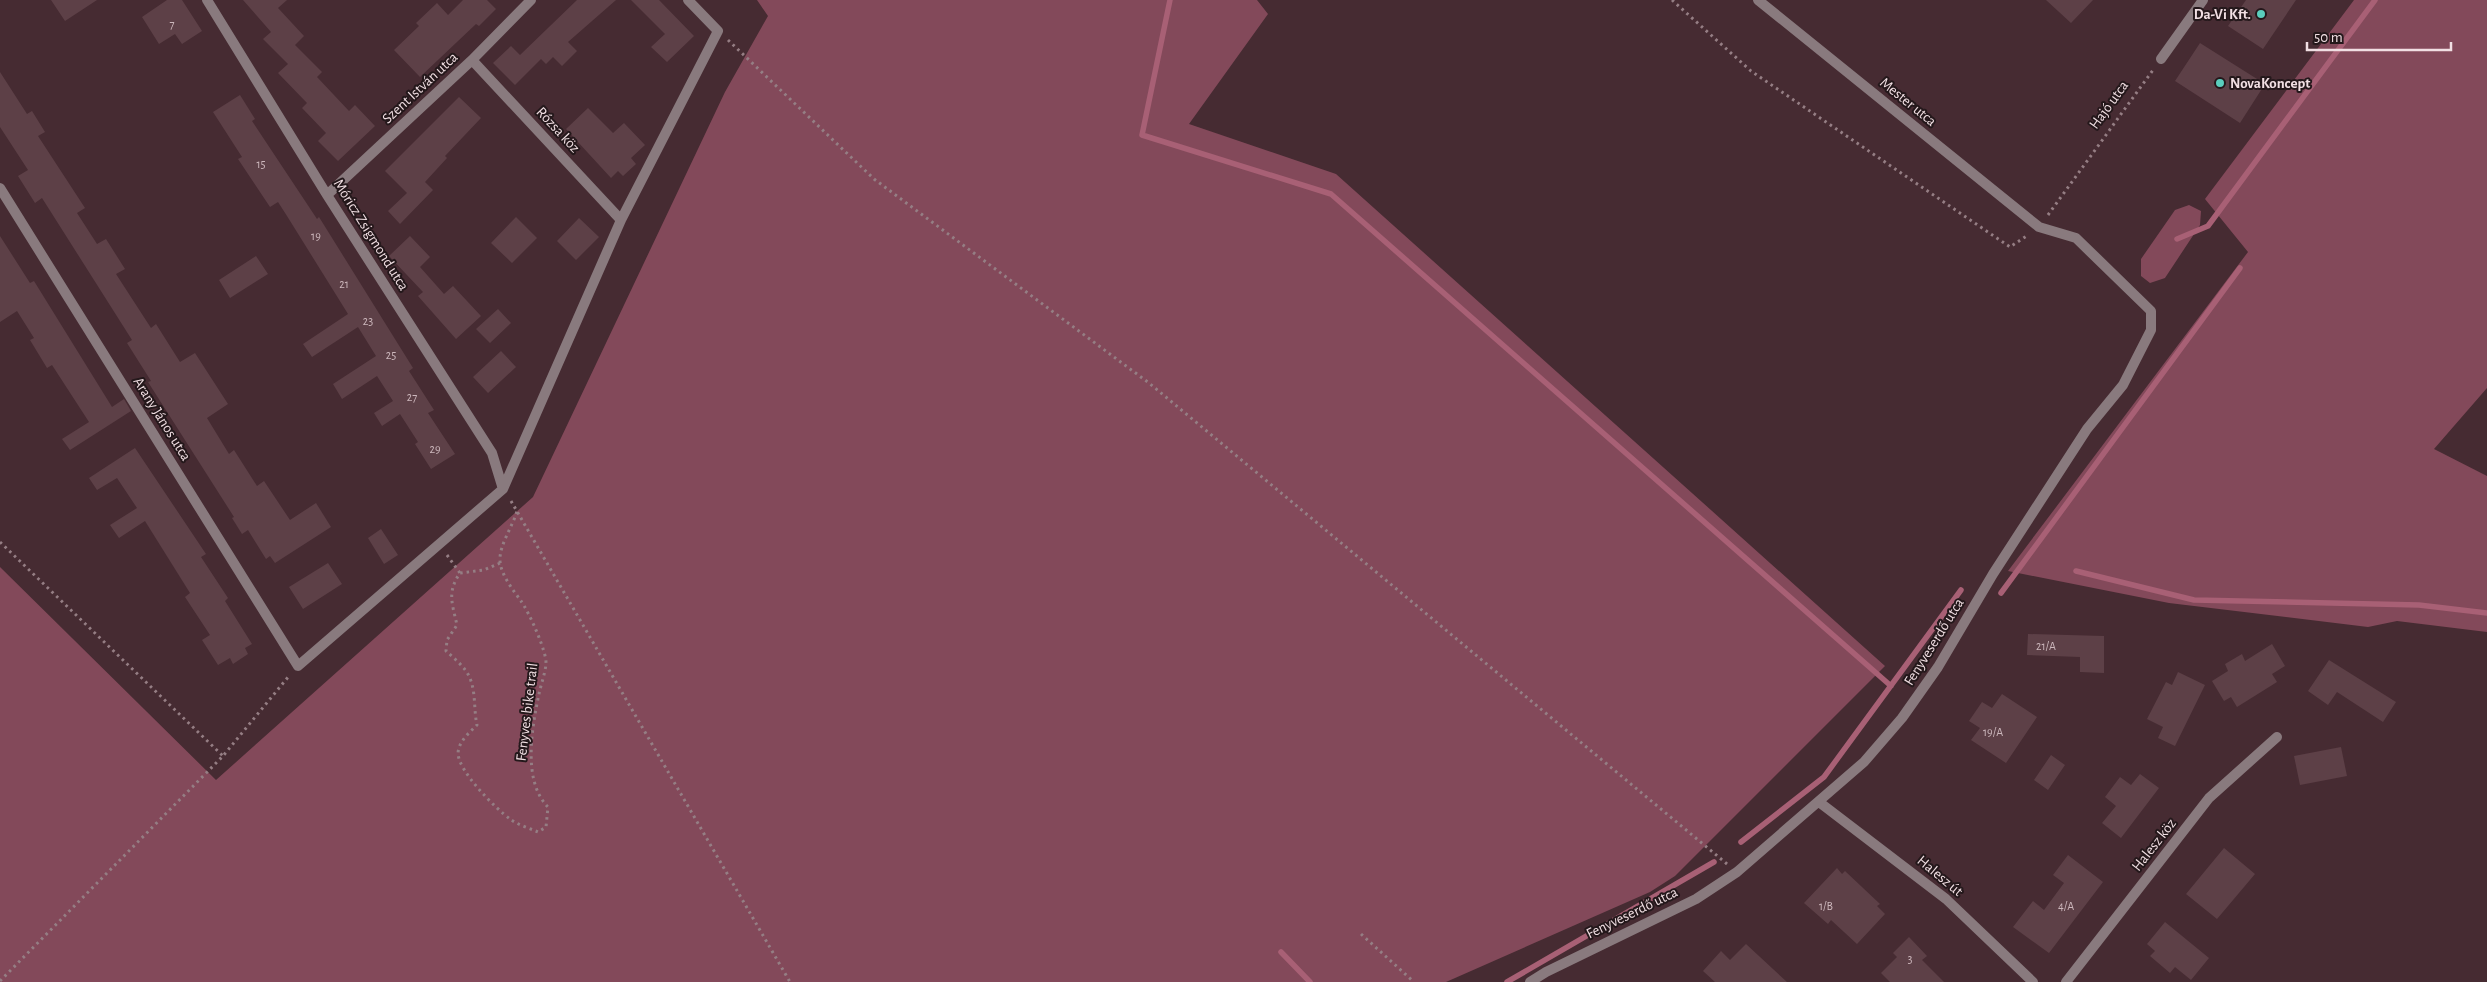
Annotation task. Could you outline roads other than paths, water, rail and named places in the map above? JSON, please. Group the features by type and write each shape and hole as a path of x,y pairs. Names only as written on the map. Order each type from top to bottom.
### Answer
{"street":[{"name":"Móricz Zsigmond utca","path":"207,0 327,195 492,453 503,489"},
{"name":"Szent István utca","path":"327,195 472,60 531,0"},
{"path":"503,489 621,220 718,31 688,0"},
{"name":"Mester utca","path":"1758,0 2039,227"},
{"path":"2161,59 2202,0"},
{"name":"Rózsa köz","path":"472,60 621,220"},
{"name":"Arany János utca","path":"0,188 298,666 503,489"},
{"name":"Fenyveserdő utca","path":"1530,982 1546,972 1696,898 1737,872 1864,762 1902,718 1938,667 1993,574 2087,429 2123,385 2151,330 2151,311 2076,238 2039,227"},
{"name":"Halesz köz","path":"2066,982 2209,798 2277,737"},
{"name":"Halesz út","path":"1819,802 1946,898 2034,982"}],"waterway":[{"path":"1170,0 1142,135 1331,194 1891,686"},
{"path":"2177,239 2208,226 2375,0"},
{"path":"2001,593 2240,268"},
{"path":"2076,571 2194,600 2419,605 2487,613"},
{"path":"1741,842 1824,777 1961,590"},
{"path":"1507,982 1714,862"},
{"path":"1281,952 1310,982"}],"place":[{"name":"Da-Vi Kft.","path":"2261,14"},
{"name":"NovaKoncept","path":"2220,83"}]}
